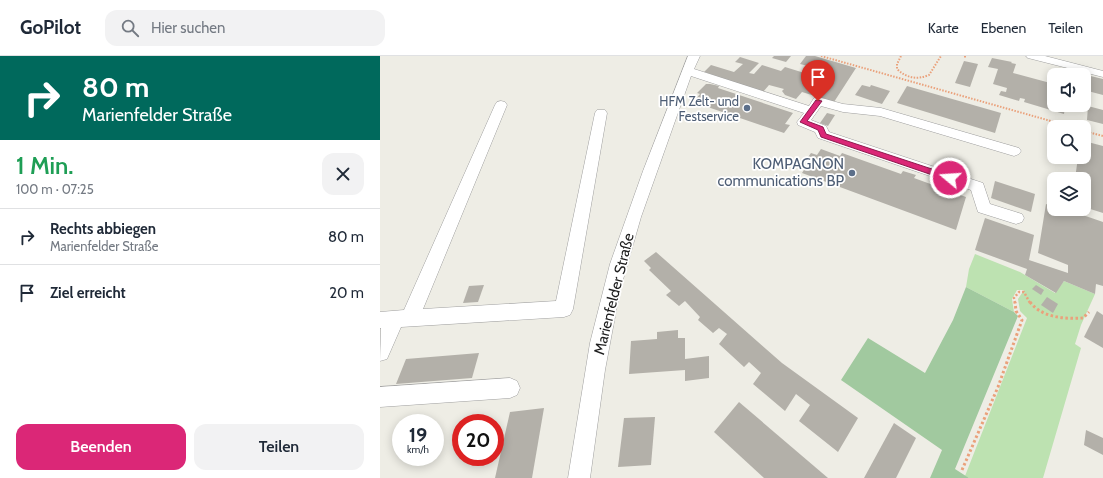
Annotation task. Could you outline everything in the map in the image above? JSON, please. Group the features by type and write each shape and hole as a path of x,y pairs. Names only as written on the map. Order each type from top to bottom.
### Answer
{"street":[{"path":"1032,56 1103,74"},
{"name":"Marienfelder Straße","path":"579,478 595,376 618,265 632,221 691,64 815,106 882,112 1014,151"},
{"path":"380,352 501,105"},
{"path":"815,106 803,122 821,129 823,135 978,187 984,208 1016,218"},
{"path":"395,319 564,309 601,113"},
{"path":"380,397 510,388"}],"path":[{"path":"821,56 1047,120"},
{"path":"901,56 897,64 897,69 904,75 916,78 922,78 929,75 941,56"},
{"path":"1091,132 1103,136"},
{"path":"962,470 998,387 1022,320 1016,311 1014,298 1019,292 1024,292 1032,305 1043,313 1057,317 1083,318 1089,312"}],"green space":[{"path":"975,254 1020,272 1055,293 1064,281 1095,294 1081,325 1075,344 1081,348 1043,478 969,478 965,476 1027,318 1020,311 1018,299 1024,290 1017,290 1012,299 1014,312 966,287 969,269"},
{"path":"966,287 1014,312 1018,316 955,469 969,478 930,478 942,450 841,380 868,338 925,373 953,320"}],"building":[{"path":"774,56 791,56 786,62 772,58"},
{"path":"806,56 815,56 856,68 834,102 802,92 796,99 785,95 782,91 784,89 769,85 763,92 704,72 711,65 734,72 743,64 735,62 740,57 759,63 749,73 754,74 762,65 781,71 785,67 811,75 816,68 800,64"},
{"path":"992,58 1012,62 1011,63 1016,64 1013,73 1047,82 1047,109 1024,102 1025,99 1020,98 1019,101 999,95 1001,91 1006,92 1007,88 993,84 998,69 988,67"},
{"path":"964,61 978,64 970,87 955,83"},
{"path":"1091,76 1103,79 1103,95 1091,92"},
{"path":"706,84 719,86 718,88 793,113 785,124 790,125 784,133 693,102 700,94 697,93"},
{"path":"862,85 870,87 871,85 890,91 882,104 855,95"},
{"path":"907,86 1001,113 995,133 897,103"},
{"path":"1091,107 1103,110 1103,124 1087,120 1088,112 1091,112"},
{"path":"827,113 835,115 828,126 820,123"},
{"path":"1091,143 1103,146 1103,213 1091,209 1091,172 1076,172 1077,164 1091,164"},
{"path":"821,149 840,156 842,153 901,174 903,171 916,175 914,178 966,197 956,230 802,173 810,161 806,160 811,153 817,155"},
{"path":"995,181 1035,194 1031,212 991,198"},
{"path":"1046,204 1047,216 1086,216 1103,222 1103,286 1096,284 1095,294 1064,281 1056,293 1025,275 1027,269 975,250 985,218 1034,235 1029,260 1068,273 1068,265 1038,253"},
{"path":"656,252 782,363 858,418 838,452 799,421 810,405 796,394 785,411 753,384 761,373 749,362 744,367 719,344 727,334 719,328 713,333 698,320 700,317 685,301 679,306 666,295 671,291 649,270 651,268 644,261"},
{"path":"484,285 478,302 463,303 469,286"},
{"path":"1036,285 1044,290 1041,295 1032,289"},
{"path":"1047,297 1058,304 1053,313 1041,305"},
{"path":"1097,311 1103,315 1103,348 1084,337"},
{"path":"678,330 678,338 685,338 685,359 709,356 709,378 685,381 685,370 629,374 631,341 657,339 657,332"},
{"path":"479,353 472,378 396,384 406,359"},
{"path":"739,402 828,478 764,478 714,432"},
{"path":"544,408 532,478 495,478 498,466 504,466 504,438 510,412"},
{"path":"655,417 651,465 618,467 624,418"},
{"path":"894,423 916,438 896,478 864,478"},
{"path":"1086,430 1103,438 1103,455 1084,445"}],"place":[{"name":"HFM Zelt- und Festservice","path":"747,108"},
{"name":"KOMPAGNON communications BP","path":"852,173"}],"route":[{"path":"818,101 803,122 821,129 823,135 950,178"}]}
